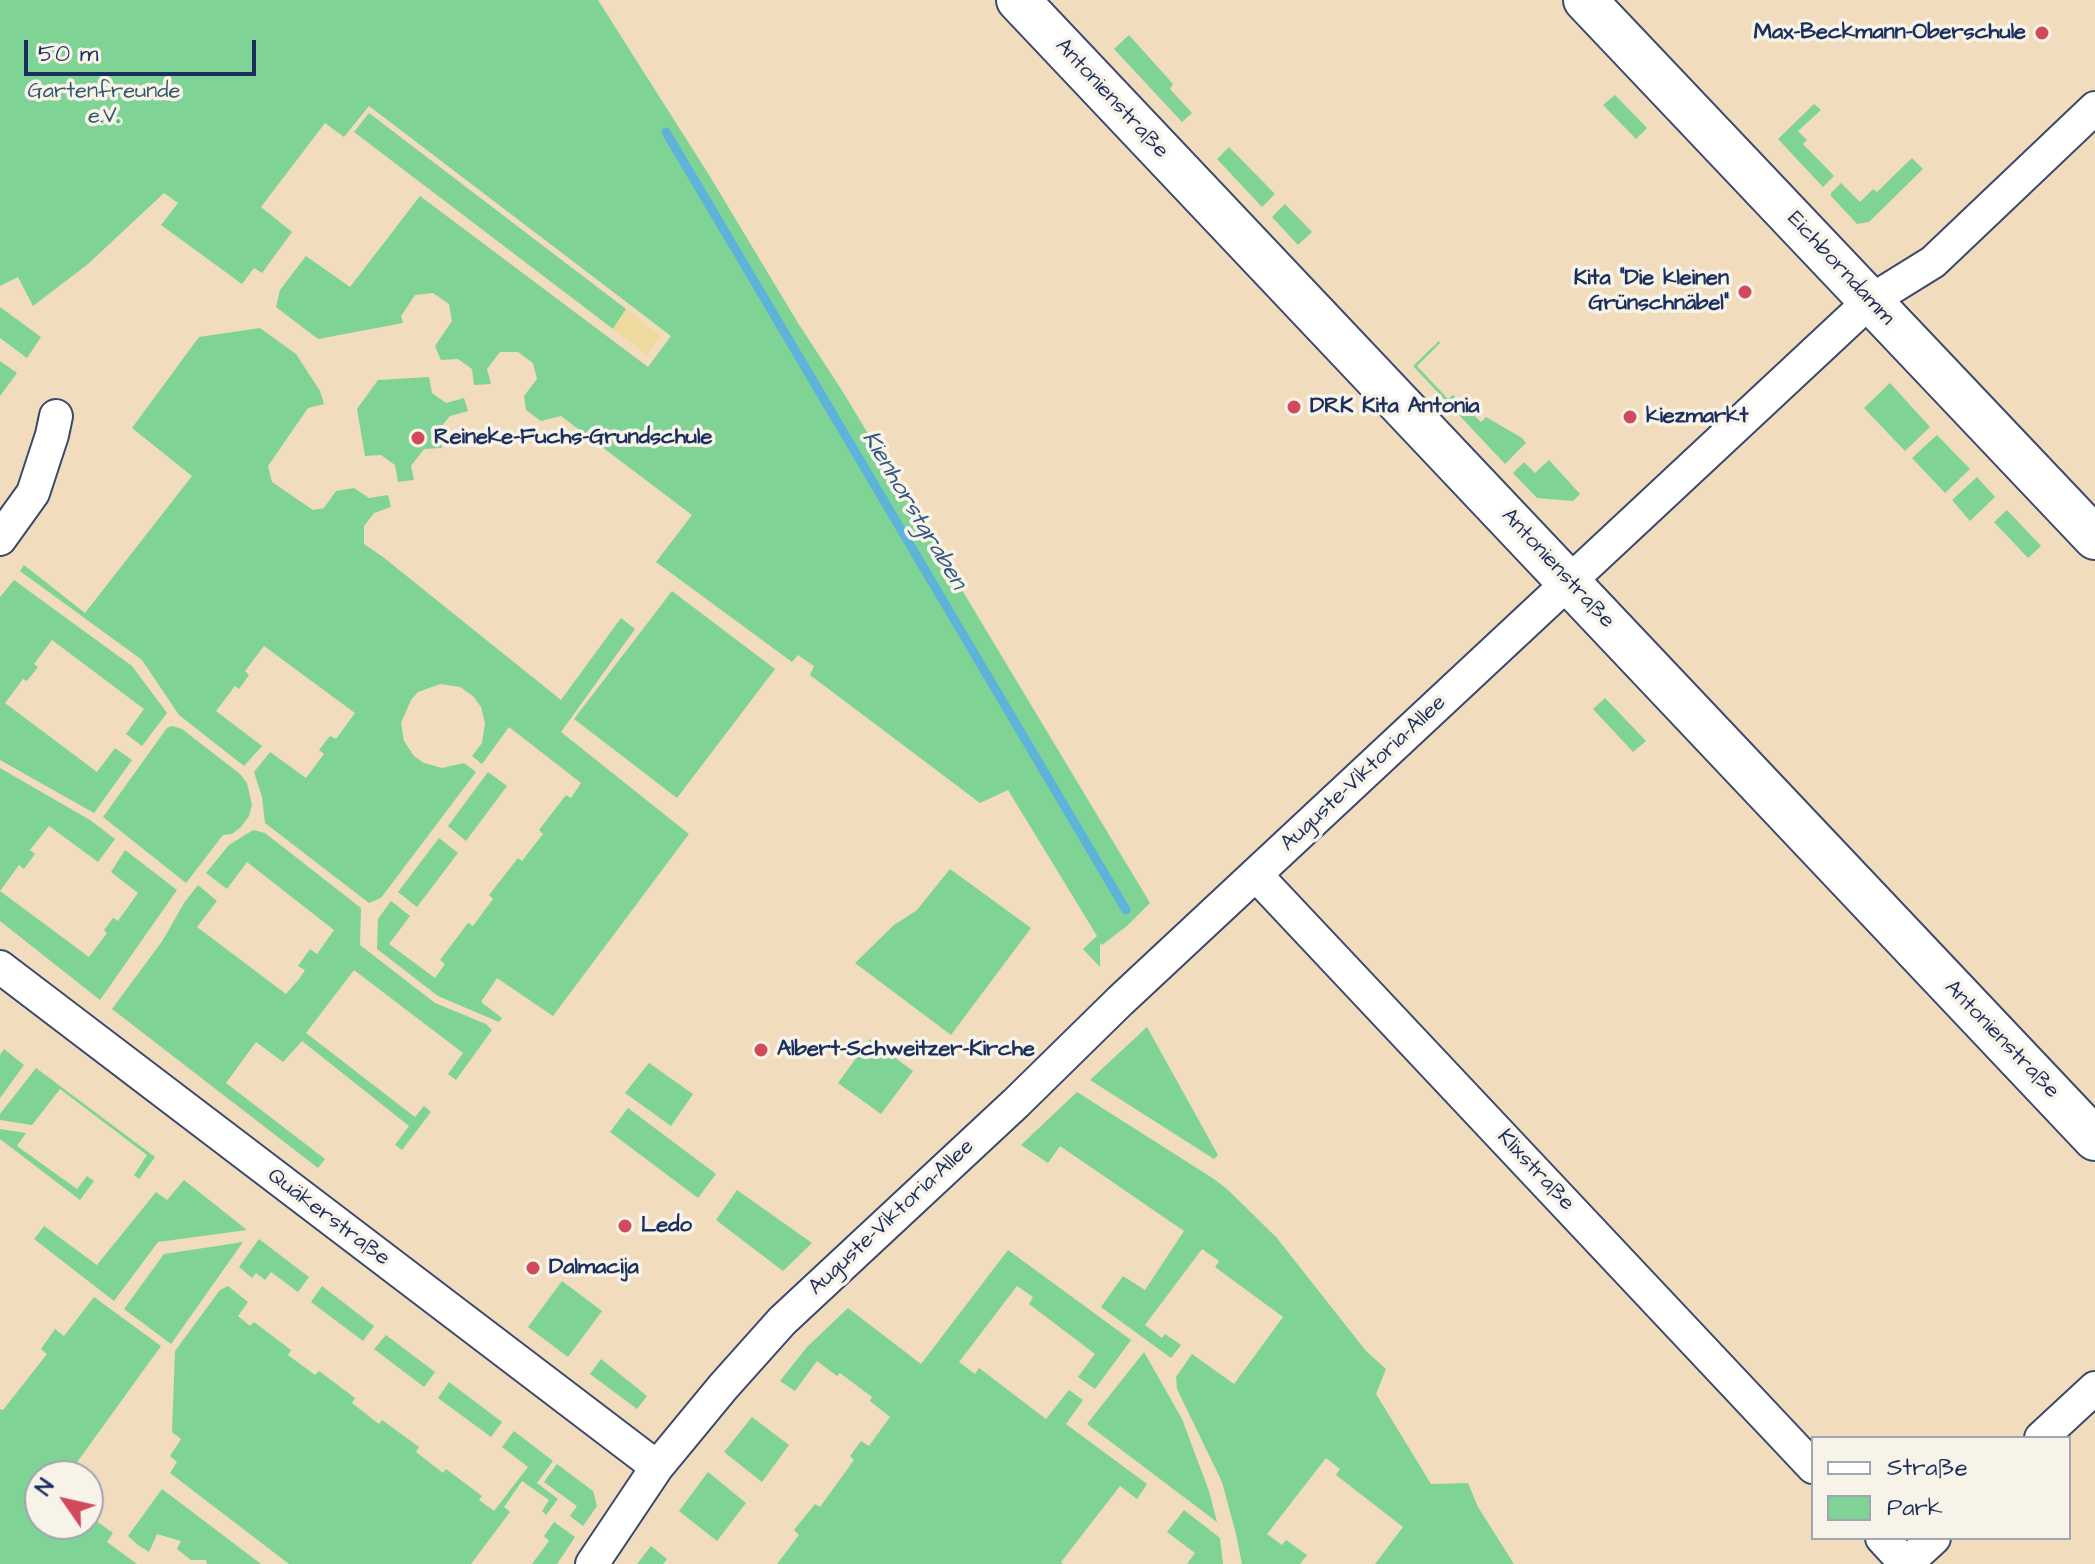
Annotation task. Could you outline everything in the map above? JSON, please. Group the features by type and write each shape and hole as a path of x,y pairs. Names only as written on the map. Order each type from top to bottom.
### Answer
{"main road":[{"name":"Antonienstraße","path":"1018,0 2095,1139"},
{"name":"Eichborndamm","path":"1585,0 2095,538"}],"street":[{"name":"Auguste-Viktoria-Allee","path":"592,1564 657,1467 782,1321 1870,301 1933,262 2095,108"},
{"path":"0,539 33,493 56,416"},
{"name":"Klixstraße","path":"1256,875 1811,1465"},
{"name":"Quäkerstraße","path":"0,967 657,1467"},
{"path":"2043,1436 2095,1388"},
{"path":"1884,1540 1906,1564 1932,1540"}],"green space":[{"name":"Gartenfreunde e.V.","path":"0,0 598,0 843,392 1150,903 1128,925 1102,945 1100,943 1100,967 1083,949 1097,936 1008,790 980,803 810,675 814,666 798,655 792,662 656,562 692,515 561,416 541,421 526,410 524,396 537,379 533,363 518,352 500,352 487,369 491,384 474,385 472,369 458,359 441,360 435,346 452,321 449,304 433,293 415,295 401,316 403,323 318,339 276,307 280,290 306,256 350,287 420,196 648,367 671,336 369,106 344,137 325,123 261,207 292,232 262,273 254,268 242,284 161,225 178,203 164,193 88,264 33,306 18,277 0,286"},
{"path":"1129,35 1173,84 1170,89 1192,113 1182,122 1114,49"},
{"path":"1615,95 1647,128 1636,139 1603,105"},
{"path":"1814,104 1821,110 1798,131 1807,140 1803,144 1834,176 1823,187 1778,139"},
{"path":"369,113 626,309 613,329 354,132"},
{"path":"1229,147 1275,194 1262,207 1217,159"},
{"path":"1912,158 1923,169 1869,222 1857,224 1831,196 1841,183 1860,202 1873,189 1877,192"},
{"path":"1285,204 1312,232 1298,245 1272,217"},
{"path":"0,307 41,337 27,358 0,338"},
{"path":"260,328 296,354 320,391 324,404 308,408 268,466 272,482 313,510 324,508 336,491 354,488 369,498 388,495 391,507 374,513 364,526 364,544 561,700 621,618 635,629 561,732 689,834 553,1016 497,978 481,1002 502,1018 499,1022 438,996 377,949 378,919 391,901 410,916 389,944 435,978 445,964 440,960 468,923 473,926 493,899 489,895 518,858 522,861 543,834 539,830 566,795 571,798 581,783 509,727 482,764 472,756 482,743 485,723 481,707 473,696 460,687 440,684 418,692 401,723 404,741 414,756 424,763 442,768 464,763 476,772 381,898 369,903 265,823 262,797 254,772 270,752 306,778 324,754 319,750 330,736 336,739 355,713 264,646 245,671 249,675 239,689 235,686 216,711 262,746 244,766 179,715 142,660 20,571 24,565 85,613 192,476 132,428 199,337"},
{"path":"1439,341 1417,366 1448,399 1453,395 1481,422 1486,417 1522,438 1526,443 1505,464 1413,366"},
{"path":"0,361 17,373 0,396"},
{"path":"429,377 432,393 446,403 464,398 468,411 450,416 439,429 442,448 424,449 411,466 414,480 398,482 395,465 381,455 365,456 357,409 378,380"},
{"path":"1890,383 1930,427 1905,451 1864,408"},
{"path":"1937,435 1970,469 1945,493 1912,458"},
{"path":"1549,460 1580,494 1573,501 1537,498 1513,473 1524,462 1535,473"},
{"path":"1977,477 1995,497 1970,521 1952,500"},
{"path":"2007,510 2041,546 2028,558 1994,522"},
{"path":"14,580 132,666 167,713 142,746 126,734 144,709 52,640 34,664 38,667 27,681 23,679 5,703 97,772 115,748 132,760 94,813 0,760 0,597"},
{"path":"672,591 775,669 677,798 574,719"},
{"path":"1605,698 1646,741 1633,752 1593,709"},
{"path":"167,728 182,729 240,774 247,783 252,805 241,827 232,834 223,835 186,883 103,817"},
{"path":"0,768 90,820 115,839 98,862 49,826 30,850 35,854 24,869 19,865 0,891"},
{"path":"488,772 507,786 466,841 448,826"},
{"path":"253,830 265,833 361,908 360,945 435,1003 486,1024 492,1030 456,1080 448,1074 463,1053 354,970 306,1033 415,1117 424,1106 431,1112 402,1150 395,1145 409,1126 302,1041 283,1062 256,1042 226,1083 325,1159 318,1168 112,1009 163,940 198,885 217,901 197,927 286,994 300,978 305,970 298,966 310,949 317,954 334,930 247,862 227,889 206,873 229,845"},
{"path":"439,838 458,853 417,907 398,892"},
{"path":"125,850 177,890 100,1000 0,921 0,891 89,957 107,933 104,930 113,918 118,921 138,893 111,872"},
{"path":"950,869 1031,928 951,1035 855,963 894,925 917,910"},
{"path":"1147,1027 1218,1155 1214,1159 1090,1080"},
{"path":"870,1039 913,1071 881,1114 838,1083"},
{"path":"4,1049 24,1065 0,1098 0,1055"},
{"path":"649,1063 693,1094 671,1126 625,1093"},
{"path":"36,1068 155,1157 139,1179 134,1175 147,1155 60,1089 32,1125 0,1120 0,1114"},
{"path":"1077,1092 1214,1179 1276,1237 1366,1351 1386,1369 1376,1394 1431,1484 1468,1483 1478,1507 1514,1564 1375,1564 1403,1527 1336,1475 1340,1469 1326,1458 1267,1534 1282,1545 1286,1540 1307,1555 1300,1564 1242,1564 1222,1482 1177,1389 1176,1377 1192,1354 1234,1384 1283,1317 1215,1267 1219,1261 1202,1249 1145,1325 1162,1338 1165,1334 1181,1345 1171,1358 1101,1307 1123,1276 1145,1290 1184,1231 1060,1146 1048,1163 1021,1145"},
{"path":"628,1108 716,1174 698,1198 610,1132"},
{"path":"0,1129 26,1133 17,1146 77,1189 87,1176 94,1181 80,1200 0,1139"},
{"path":"184,1180 247,1230 158,1242 114,1301 34,1239 44,1226 97,1265 156,1192 167,1200"},
{"path":"737,1190 812,1243 783,1271 716,1220"},
{"path":"259,1239 309,1277 298,1292 271,1272 265,1280 256,1273 252,1278 239,1267"},
{"path":"243,1242 171,1344 124,1309 164,1254"},
{"path":"1008,1250 1131,1340 1095,1389 1078,1377 1095,1354 1029,1304 1033,1297 1017,1286 959,1362 975,1374 979,1368 1046,1419 1069,1390 1083,1400 1066,1424 1147,1484 1137,1499 1120,1486 1061,1562 1063,1564 777,1564 799,1535 794,1530 815,1504 820,1507 854,1460 850,1456 861,1441 869,1446 890,1417 870,1401 872,1397 840,1373 837,1376 817,1361 795,1391 780,1381 807,1347 848,1308 921,1364"},
{"path":"562,1281 602,1311 568,1357 528,1327"},
{"path":"228,1286 248,1302 238,1316 250,1326 254,1322 291,1350 288,1355 315,1375 319,1371 355,1398 352,1403 379,1424 382,1420 419,1447 416,1452 443,1473 446,1469 482,1496 479,1500 494,1511 528,1467 502,1447 514,1431 553,1461 537,1483 558,1499 546,1515 542,1511 549,1500 522,1481 504,1507 510,1512 471,1564 289,1564 170,1473 177,1462 170,1456 181,1439 172,1432 175,1351 220,1290"},
{"path":"322,1286 374,1326 363,1341 311,1302"},
{"path":"94,1297 161,1346 79,1460 24,1460 24,1540 104,1540 104,1527 113,1533 107,1542 137,1564 0,1564 0,1409 3,1410 47,1354 41,1349 55,1329 64,1336"},
{"path":"386,1335 435,1372 424,1387 374,1349"},
{"path":"1144,1352 1182,1419 1217,1522 1087,1424"},
{"path":"601,1359 647,1396 637,1409 590,1374"},
{"path":"449,1382 502,1422 491,1437 438,1398"},
{"path":"752,1417 789,1445 762,1482 724,1452"},
{"path":"557,1464 593,1491 597,1506 583,1526 570,1516 577,1506 544,1482"},
{"path":"708,1472 746,1503 717,1541 679,1511"},
{"path":"162,1489 261,1564 207,1564 206,1560 191,1560 177,1549 181,1541 157,1534 149,1552 138,1545 128,1536"},
{"path":"1184,1510 1220,1538 1223,1564 1187,1564 1195,1553 1167,1532"},
{"path":"554,1522 575,1537 557,1564 532,1564 549,1541 544,1536"},
{"path":"651,1546 667,1559 663,1564 637,1564"}],"sand":[{"path":"626,309 661,336 647,355 613,329"}],"waterway":[{"name":"Kienhorstgraben","path":"666,132 1126,910"}],"place":[{"name":"Max-Beckmann-Oberschule","path":"2042,33"},
{"name":"Kita \"Die kleinen Grünschnäbel\"","path":"1745,292"},
{"name":"DRK Kita Antonia","path":"1294,407"},
{"name":"kiezmarkt","path":"1630,417"},
{"name":"Reineke-Fuchs-Grundschule","path":"418,438"},
{"name":"Albert-Schweitzer-Kirche","path":"761,1050"},
{"name":"Ledo","path":"625,1226"},
{"name":"Dalmacija","path":"533,1268"}]}
